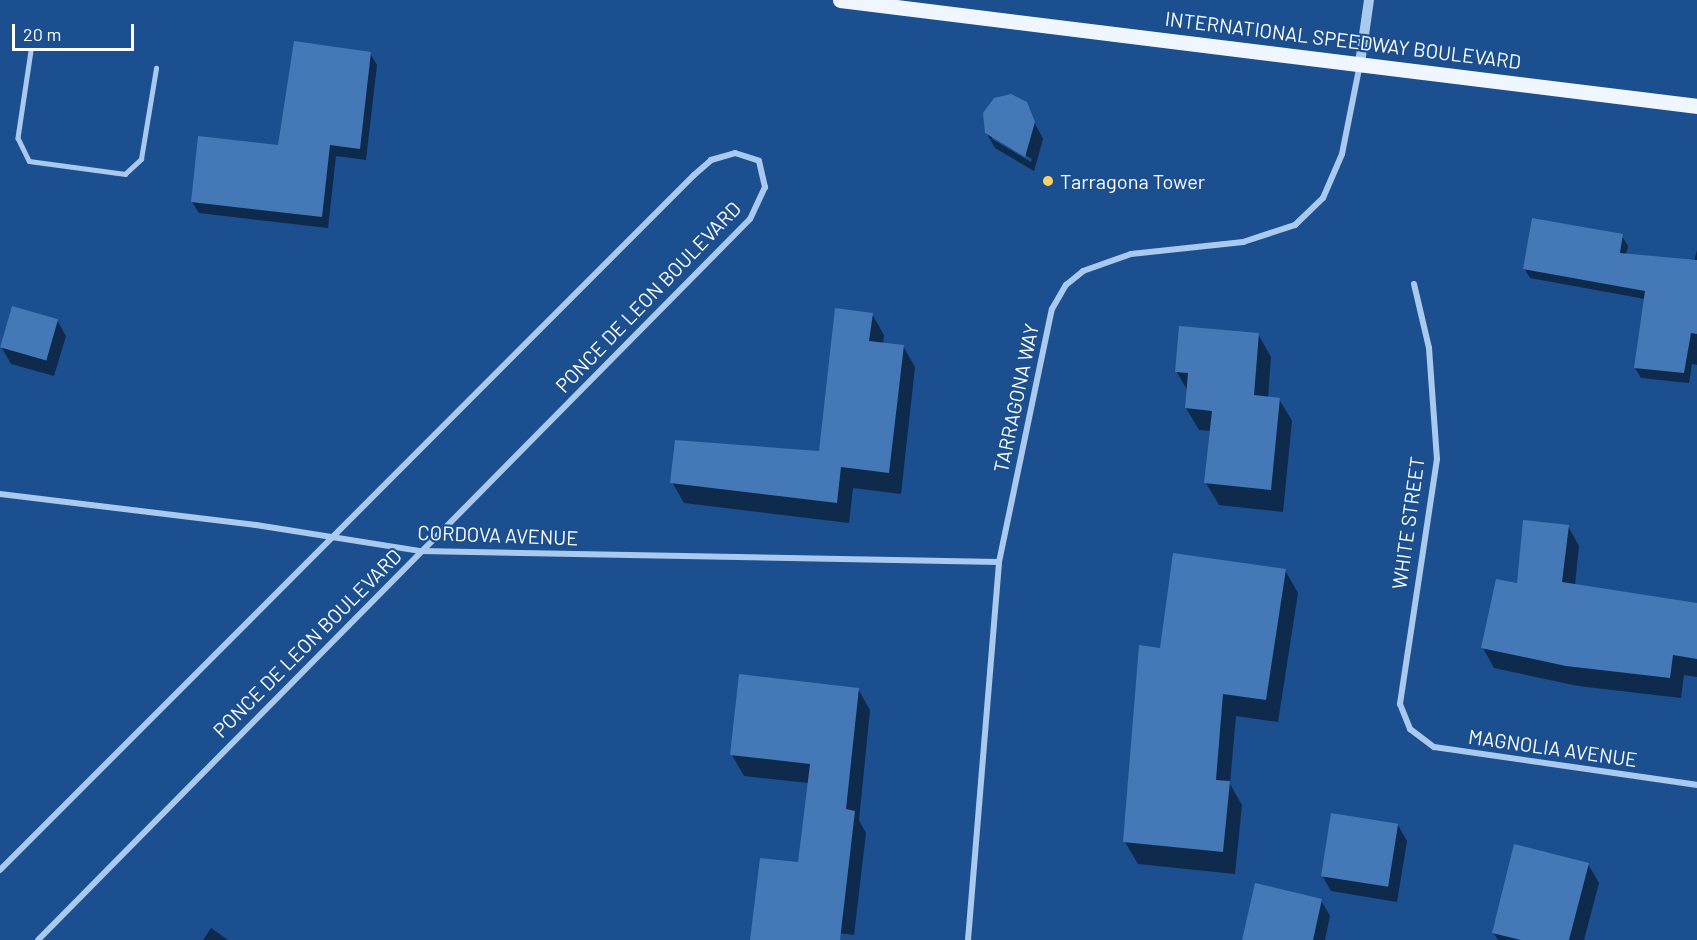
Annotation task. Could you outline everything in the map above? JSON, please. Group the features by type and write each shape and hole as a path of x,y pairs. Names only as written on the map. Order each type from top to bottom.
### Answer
{"main road":[{"name":"INTERNATIONAL SPEEDWAY BOULEVARD","path":"840,0 1697,106"}],"street":[{"path":"1360,63 1370,0"},
{"name":"TARRAGONA WAY","path":"968,940 999,561 1052,309 1066,285 1083,271 1131,254 1243,242 1294,225 1323,198 1342,154 1360,63"},
{"name":"PONCE DE LEON BOULEVARD","path":"0,870 330,536 711,160 735,153 759,160 765,188 750,219 38,940"},
{"name":"WHITE STREET","path":"1410,729 1400,704 1437,459 1429,348 1414,284"},
{"name":"CORDOVA AVENUE","path":"0,494 330,536 421,551 999,561"},
{"name":"MAGNOLIA AVENUE","path":"1410,729 1434,747 1697,785"}],"lane":[{"path":"31,51 18,138 28,160 125,174 141,159 156,68"}],"building":[{"path":"294,41 371,52 360,149 330,145 322,217 191,202 198,136 278,145"},
{"path":"1011,94 1027,102 1035,122 1025,157 985,133 983,113 994,98"},
{"path":"1532,218 1623,234 1620,253 1697,260 1697,334 1691,333 1684,373 1634,368 1645,291 1523,269"},
{"path":"12,306 58,319 46,361 0,347"},
{"path":"835,308 873,313 869,341 904,345 889,473 841,467 837,503 670,483 675,440 819,451"},
{"path":"1179,326 1259,333 1254,395 1280,398 1271,490 1204,483 1212,411 1185,408 1188,373 1175,372"},
{"path":"1523,520 1569,525 1562,582 1697,603 1697,659 1673,655 1670,678 1566,666 1481,648 1496,579 1517,583"},
{"path":"1173,553 1286,569 1266,700 1223,694 1216,780 1230,781 1223,852 1123,842 1139,645 1160,648"},
{"path":"739,674 859,688 846,809 855,811 840,940 750,940 760,858 798,862 810,764 730,755"},
{"path":"1331,813 1398,824 1388,887 1321,876"},
{"path":"1514,844 1589,863 1569,940 1521,940 1492,933"},
{"path":"1255,883 1322,899 1313,940 1242,940"}],"place":[{"name":"Tarragona Tower","path":"1048,181"}]}
